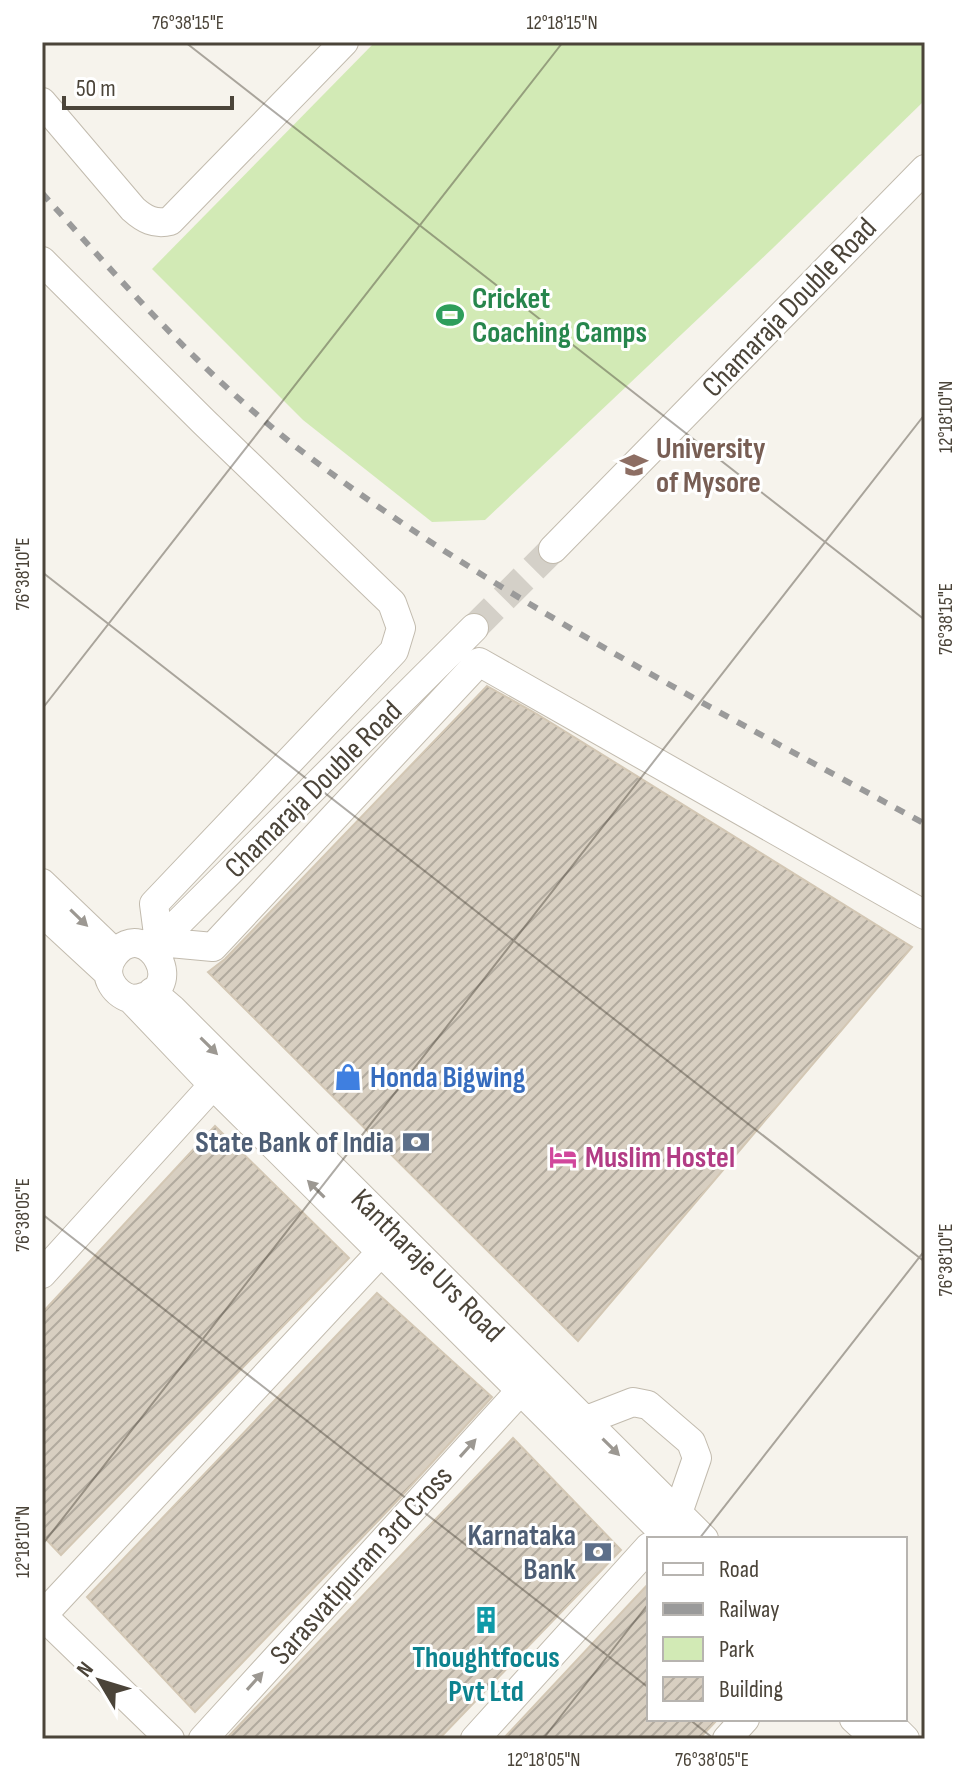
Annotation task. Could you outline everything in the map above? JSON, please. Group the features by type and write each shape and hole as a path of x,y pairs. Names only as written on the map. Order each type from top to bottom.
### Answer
{"street":[{"path":"42,102 133,209 148,220 162,223 170,221 344,42"},
{"name":"Chamaraja Double Road","path":"553,549 925,169"},
{"path":"42,261 392,603 401,628 394,651 154,904 155,946 163,972 161,980 142,996 115,990 112,963 42,883"},
{"name":"Chamaraja Double Road","path":"155,946 474,628"},
{"path":"112,963 127,945 213,947 479,662 925,915"},
{"path":"42,912 112,963"},
{"name":"Kantharaje Urs Road","path":"142,996 213,1085 380,1253 528,1382 584,1421 663,1534"},
{"name":"Kantharaje Urs Road","path":"142,996 172,1009 528,1382 663,1534 688,1537"},
{"path":"42,1274 213,1085"},
{"path":"170,1739 42,1616 380,1253"},
{"name":"Sarasvatipuram 3rd Cross","path":"203,1739 528,1382"},
{"path":"584,1421 633,1402 648,1405 691,1442 697,1458 663,1534"},
{"path":"475,1739 647,1551"},
{"path":"727,1739 743,1721"},
{"path":"856,1721 876,1739"},
{"path":"887,1721 905,1739"}],"green space":[{"name":"Cricket Coaching Camps","path":"375,42 925,42 925,100 485,520 432,522 303,420 152,269"}],"building":[{"name":"Muslim Hostel","path":"487,686 912,947 578,1341 208,972 225,959"},
{"path":"215,1126 349,1258 61,1555 42,1535 42,1313"},
{"path":"377,1293 492,1397 195,1712 87,1597"},
{"path":"513,1438 621,1550 439,1739 226,1739"},
{"path":"647,1585 647,1721 716,1721 699,1739 503,1739"}],"tunnel":[{"path":"474,628 553,549"}],"railway":[{"path":"42,193 136,297 202,364 308,456 456,558 532,605 688,695 925,824"}],"place":[{"name":"Cricket Coaching Camps","path":"450,315"},
{"name":"University of Mysore","path":"634,465"},
{"name":"Honda Bigwing","path":"348,1077"},
{"name":"State Bank of India","path":"416,1142"},
{"name":"Muslim Hostel","path":"563,1157"},
{"name":"Karnataka Bank","path":"598,1552"},
{"name":"Thoughtfocus Pvt Ltd","path":"486,1620"}]}
